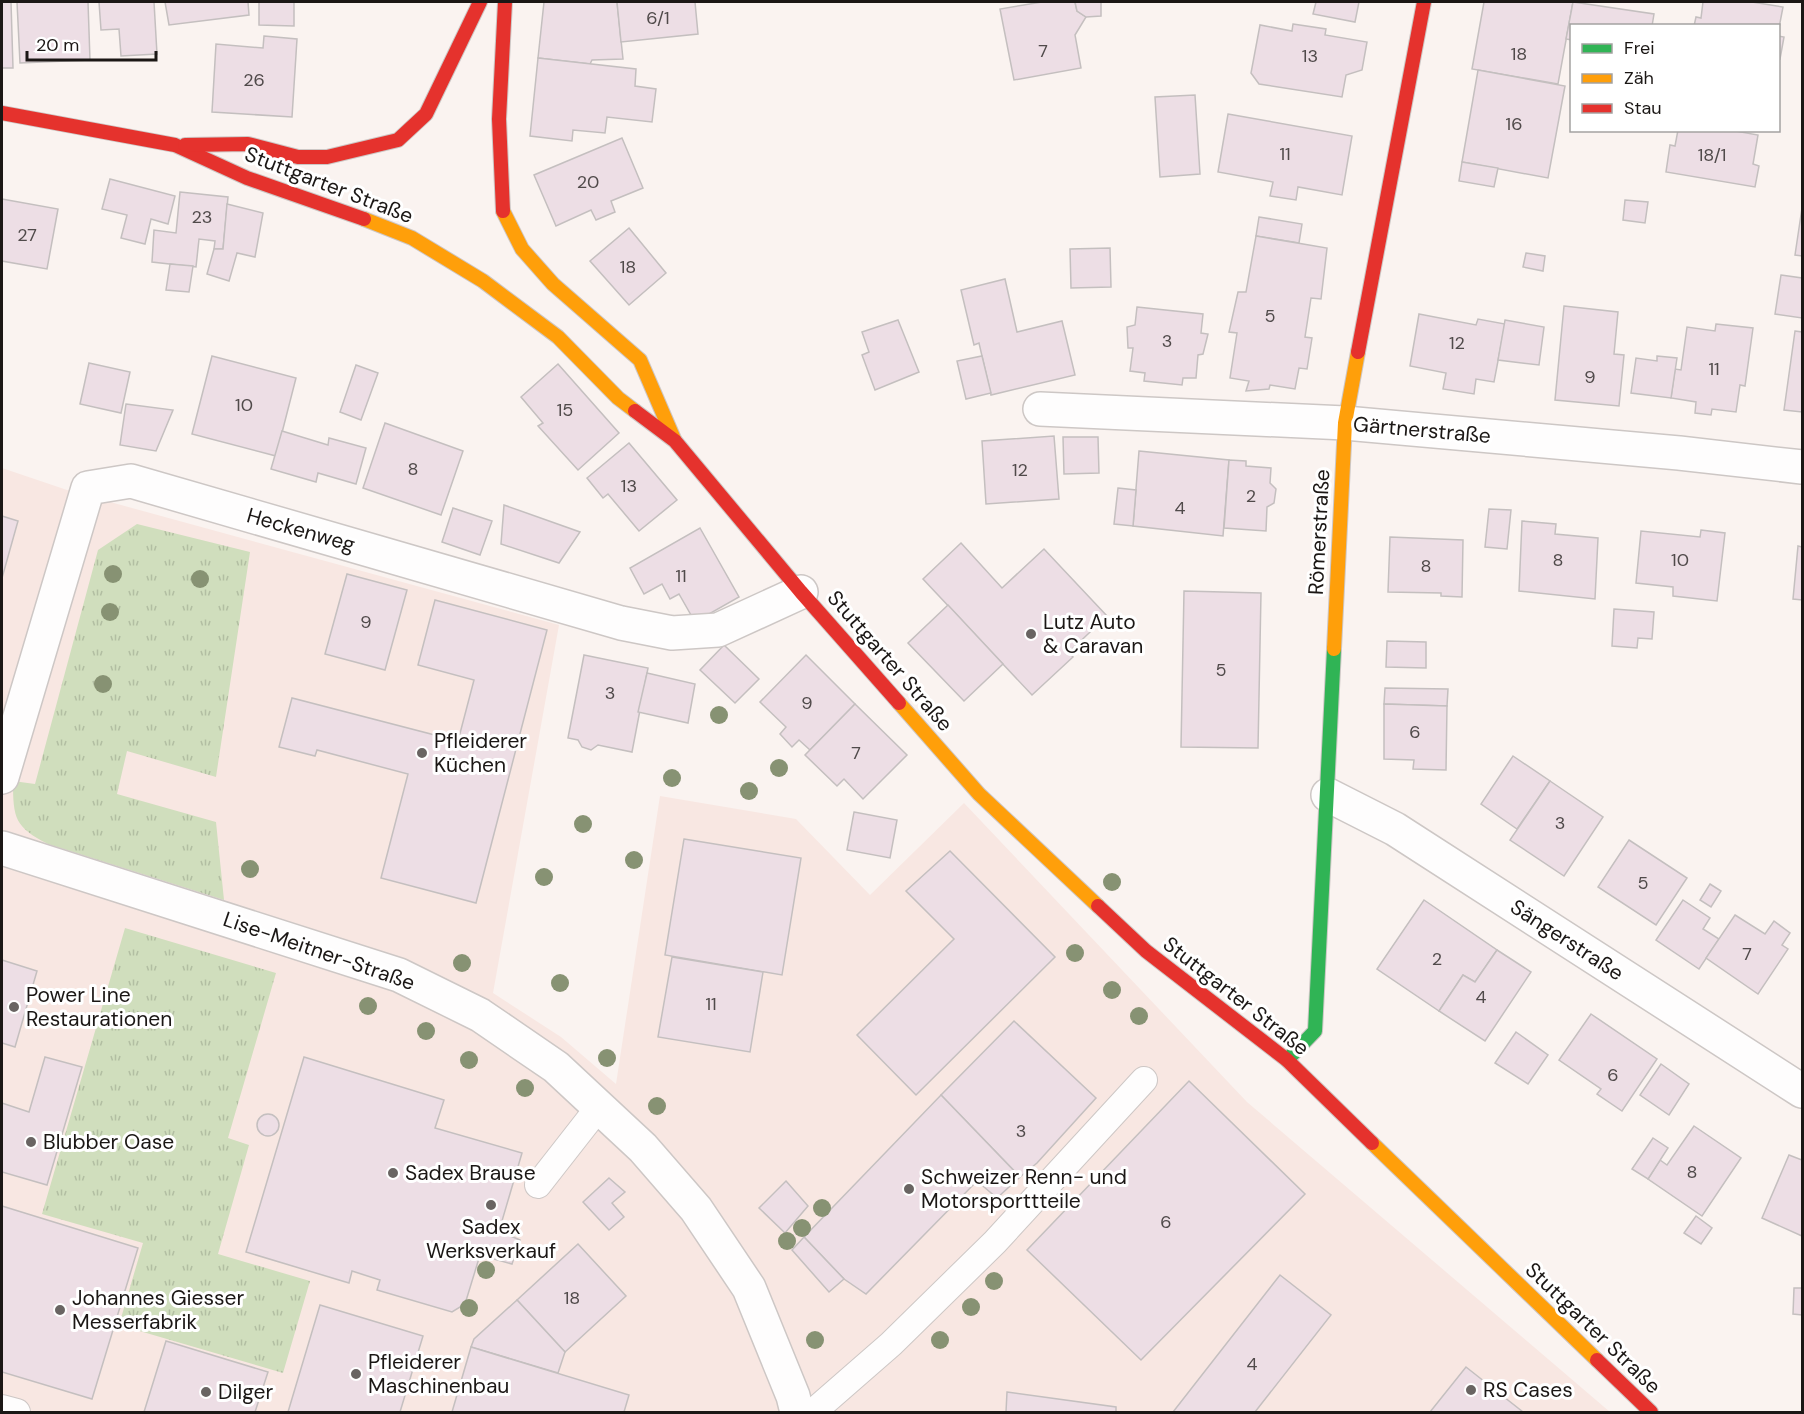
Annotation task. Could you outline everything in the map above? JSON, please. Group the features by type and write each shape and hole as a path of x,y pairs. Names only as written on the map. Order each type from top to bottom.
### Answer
{"main road":[{"path":"176,145 248,144 298,157 327,157 398,140 426,114 480,2"},
{"path":"505,2 499,119 503,215 522,249 553,284 640,360 675,441"},
{"name":"Römerstraße","path":"1287,1060 1315,1031 1345,423 1424,2"},
{"name":"Stuttgarter Straße","path":"2,113 176,145 248,178 360,217 412,238 483,281 558,337 618,398 675,441 801,592 979,794 1146,951 1287,1060 1651,1413"}],"street":[{"name":"Gärtnerstraße","path":"1040,409 1345,423 1803,466"},
{"name":"Heckenweg","path":"2,777 88,489 131,481 621,623 672,633 718,630 801,592"},
{"name":"Sängerstraße","path":"1328,795 1395,829 1803,1092"},
{"name":"Lise-Meitner-Straße","path":"2,848 399,975 480,1015 556,1067 642,1148 696,1209 748,1287 793,1396 797,1413"}],"lane":[{"path":"813,1413 891,1344 995,1242 1144,1080"},
{"path":"538,1185 599,1107"},
{"path":"2,1408 17,1413"}],"shaded area":[{"path":"2,468 70,491 559,625 493,993 561,1037 616,1084 660,796 796,819 870,895 964,803 1247,1102 1610,1412 2,1412"}],"green space":[{"path":"137,524 250,552 216,777 127,751 117,794 216,822 224,900 48,844 22,827 15,813 13,781 35,784 98,550"},
{"path":"125,928 276,973 228,1138 249,1145 218,1254 310,1281 283,1373 119,1325 143,1243 42,1214"}],"building":[{"path":"2,2 11,2 13,68 2,68"},
{"path":"17,2 88,2 90,60 20,63"},
{"path":"99,2 154,2 157,54 121,56 119,29 101,30"},
{"path":"165,2 248,2 249,15 169,25"},
{"path":"259,2 294,2 294,26 259,25"},
{"path":"544,2 617,2 623,59 592,60 590,64 538,58"},
{"path":"617,2 695,2 698,34 621,42"},
{"path":"1042,2 1075,2 1077,11 1086,17 1075,35 1081,68 1014,80 1000,9"},
{"path":"1075,2 1101,2 1101,16 1086,17 1077,11"},
{"path":"1316,2 1359,2 1355,22 1313,14"},
{"path":"1484,2 1573,2 1558,84 1472,69"},
{"path":"1573,2 1654,14 1652,24 1570,24 1570,40 1566,39"},
{"path":"1703,2 1752,2 1783,7 1780,24 1694,24 1696,17 1701,18"},
{"path":"1293,24 1326,29 1325,35 1367,42 1362,70 1346,75 1342,97 1259,84 1251,73 1260,25 1292,31"},
{"path":"264,36 297,39 292,117 212,112 216,44 263,48"},
{"path":"1780,36 1784,37 1780,59"},
{"path":"538,58 636,69 635,86 656,89 652,122 607,117 605,133 573,130 572,141 530,136"},
{"path":"1478,70 1565,86 1548,178 1462,162"},
{"path":"1195,95 1200,174 1160,177 1155,97"},
{"path":"1228,114 1352,136 1342,195 1298,187 1296,200 1270,196 1273,182 1218,172"},
{"path":"1678,132 1741,132 1758,135 1753,164 1759,166 1755,187 1666,172 1670,145 1675,146"},
{"path":"622,138 643,188 611,201 615,212 596,220 591,210 556,226 534,175"},
{"path":"1462,162 1498,168 1494,187 1459,181"},
{"path":"110,179 175,196 168,224 151,219 145,244 121,238 127,215 102,209"},
{"path":"180,192 228,197 223,249 214,249 215,241 199,239 196,267 152,262 154,230 176,233"},
{"path":"2,199 58,209 47,269 2,261"},
{"path":"1625,200 1648,202 1645,223 1623,220"},
{"path":"227,204 263,213 255,257 237,253 229,281 207,274 214,249 223,249"},
{"path":"1802,208 1802,256 1795,255"},
{"path":"1259,217 1302,224 1299,243 1256,236"},
{"path":"629,228 666,273 629,305 590,261"},
{"path":"1256,236 1327,248 1321,299 1311,298 1305,337 1312,338 1307,369 1299,368 1295,389 1270,385 1269,389 1246,391 1249,381 1230,378 1237,333 1229,332 1238,292 1246,292"},
{"path":"1110,248 1111,287 1071,288 1070,249"},
{"path":"1526,253 1545,256 1543,271 1523,267"},
{"path":"170,264 193,266 189,292 166,290"},
{"path":"1781,275 1802,278 1802,318 1775,314"},
{"path":"1005,279 1017,332 1062,321 1075,375 991,395 979,343 974,345 961,290"},
{"path":"1564,306 1618,312 1614,354 1624,355 1619,406 1555,400"},
{"path":"1137,307 1203,314 1201,333 1208,334 1203,354 1198,355 1196,378 1183,378 1182,385 1144,381 1145,373 1130,371 1133,348 1128,348 1127,327 1135,325"},
{"path":"1419,314 1476,325 1478,319 1505,324 1494,382 1476,379 1474,394 1443,389 1446,373 1410,366"},
{"path":"898,320 919,372 875,390 862,355 869,352 862,332"},
{"path":"1505,320 1544,327 1539,365 1498,360"},
{"path":"1716,324 1753,328 1745,386 1740,385 1736,412 1712,409 1711,415 1695,413 1696,402 1671,398 1675,369 1681,370 1687,327 1715,331"},
{"path":"1795,331 1802,332 1802,412 1784,410"},
{"path":"212,356 296,378 276,456 192,434"},
{"path":"982,356 991,393 966,399 957,361"},
{"path":"1657,356 1677,358 1671,398 1631,393 1636,358 1657,361"},
{"path":"89,363 130,372 121,413 80,404"},
{"path":"558,364 619,433 578,470 538,426 543,423 521,397"},
{"path":"356,365 378,373 361,420 340,412"},
{"path":"126,404 173,410 156,451 120,445"},
{"path":"385,423 463,451 441,515 363,488"},
{"path":"282,431 328,445 329,438 366,448 356,484 318,473 316,482 271,469"},
{"path":"1054,436 1059,499 986,504 982,441"},
{"path":"1063,437 1098,437 1099,473 1064,474"},
{"path":"629,443 677,500 639,531 608,494 603,498 587,478"},
{"path":"1139,451 1229,460 1223,536 1133,526"},
{"path":"1229,460 1246,461 1246,466 1271,468 1270,483 1276,489 1274,503 1267,507 1266,531 1224,528"},
{"path":"1118,488 1136,490 1133,526 1114,524"},
{"path":"504,505 580,532 559,563 501,544"},
{"path":"453,508 492,521 480,555 442,542"},
{"path":"1489,509 1511,510 1507,549 1485,547"},
{"path":"2,516 18,521 2,578"},
{"path":"1522,521 1556,524 1555,534 1598,538 1595,599 1519,591"},
{"path":"700,528 739,597 695,622 679,594 670,599 662,584 644,594 630,568"},
{"path":"1701,530 1725,533 1717,601 1673,596 1673,587 1636,583 1641,531 1700,537"},
{"path":"1390,537 1463,540 1462,597 1441,596 1441,593 1388,592"},
{"name":"Lutz Auto & Caravan","path":"961,543 1002,588 1044,549 1107,616 1069,652 1073,657 1032,695 923,579"},
{"path":"1798,546 1802,547 1802,600 1793,599"},
{"path":"347,574 407,590 385,670 325,654"},
{"path":"1184,591 1261,593 1258,748 1181,747"},
{"name":"Pfleiderer Küchen","path":"435,600 547,630 476,903 381,878 408,774 317,750 315,756 279,747 292,698 458,741 474,680 418,665"},
{"path":"948,605 1003,664 964,701 908,643"},
{"path":"1614,609 1654,612 1652,639 1638,638 1637,648 1612,646"},
{"path":"1387,641 1426,642 1426,668 1386,667"},
{"path":"724,645 759,679 735,703 700,670"},
{"path":"584,655 648,668 632,752 598,745 591,750 582,747 578,740 568,738"},
{"path":"806,655 855,704 810,750 799,740 792,747 780,734 786,727 760,702"},
{"path":"647,673 695,684 688,723 638,712"},
{"path":"1385,688 1448,689 1447,706 1384,704"},
{"path":"855,704 907,755 863,799 844,779 837,786 805,755"},
{"path":"1384,704 1447,706 1446,770 1413,769 1414,760 1384,759"},
{"path":"1513,756 1550,781 1517,829 1481,804"},
{"path":"1550,781 1603,817 1564,876 1510,840"},
{"path":"854,812 897,820 890,858 847,850"},
{"path":"684,839 801,858 782,975 665,955"},
{"path":"1629,840 1687,878 1656,925 1598,887"},
{"path":"950,851 1055,957 916,1095 857,1035 954,939 906,891"},
{"path":"1710,884 1721,891 1711,907 1700,900"},
{"path":"1424,900 1497,950 1475,982 1463,975 1439,1011 1377,969"},
{"path":"1683,900 1710,918 1703,929 1719,939 1699,969 1656,940"},
{"path":"1735,915 1765,934 1774,921 1790,933 1782,945 1788,949 1758,994 1706,958"},
{"path":"1497,950 1531,972 1485,1041 1439,1011 1463,975 1475,982"},
{"path":"672,957 763,972 750,1052 658,1037"},
{"name":"Power Line Restaurationen","path":"2,960 37,971 15,1047 2,1043"},
{"path":"1591,1014 1657,1059 1622,1111 1597,1094 1601,1089 1559,1060"},
{"path":"1014,1021 1096,1098 1037,1163 1020,1177 941,1095"},
{"path":"1516,1032 1548,1055 1528,1084 1495,1063"},
{"name":"Blubber Oase","path":"45,1057 82,1067 47,1185 2,1172 2,1103 29,1112"},
{"name":"Sadex Brause","path":"304,1057 444,1100 435,1128 522,1153 499,1231 520,1240 512,1264 480,1255 465,1304 452,1312 377,1290 380,1280 352,1271 349,1283 246,1252"},
{"path":"1661,1064 1689,1084 1669,1115 1640,1095"},
{"path":"1189,1081 1305,1194 1141,1360 1027,1250"},
{"name":"Schweizer Renn- und Motorsporttteile","path":"941,1095 1020,1177 997,1198 977,1181 866,1294 844,1279 804,1237"},
{"path":"268,1114 276,1117 279,1125 276,1133 268,1136 260,1133 257,1125 260,1117"},
{"path":"1694,1126 1741,1158 1702,1216 1648,1179 1660,1160 1667,1165"},
{"path":"1653,1138 1668,1148 1648,1179 1632,1169"},
{"path":"1789,1155 1802,1160 1802,1236 1762,1218"},
{"path":"609,1178 625,1192 612,1203 624,1217 609,1230 583,1202"},
{"path":"786,1181 808,1206 785,1233 759,1208"},
{"name":"Johannes Giesser Messerfabrik","path":"2,1206 138,1248 92,1399 2,1372"},
{"path":"1696,1216 1712,1228 1701,1244 1684,1233"},
{"path":"804,1237 844,1279 829,1292 792,1250"},
{"path":"578,1244 626,1296 565,1352 517,1300"},
{"path":"1280,1275 1331,1315 1255,1412 1173,1412"},
{"path":"1794,1288 1802,1288 1802,1315 1793,1314"},
{"path":"517,1300 565,1352 558,1373 471,1347 474,1339"},
{"name":"Pfleiderer Maschinenbau","path":"320,1305 423,1336 400,1412 288,1412"},
{"name":"Dilger","path":"166,1341 268,1372 255,1412 144,1412"},
{"path":"471,1347 629,1395 624,1412 452,1412"},
{"name":"RS Cases","path":"1466,1367 1523,1412 1430,1412"},
{"path":"1007,1392 1116,1407 1116,1412 1006,1412"}],"traffic: fast":[{"path":"1287,1060 1315,1031 1334,649"}],"traffic: slow":[{"path":"503,211 522,249 553,284 640,360 674,439"},
{"path":"364,219 412,238 483,281 558,337 618,398 635,411"},
{"path":"1334,649 1345,423 1358,352"},
{"path":"899,703 979,794 1098,906"},
{"path":"1372,1143 1597,1360"}],"traffic: jam":[{"path":"185,145 248,144 298,157 327,157 398,140 426,114 480,2"},
{"path":"503,211 499,119 505,2"},
{"path":"1358,352 1424,2"},
{"path":"2,113 175,145 247,178 364,219"},
{"path":"635,411 675,441 801,592 899,703"},
{"path":"1098,906 1146,951 1287,1060 1372,1143"},
{"path":"1597,1360 1651,1412"}],"place":[{"name":"Lutz Auto & Caravan","path":"1031,634"},
{"name":"Pfleiderer Küchen","path":"422,753"},
{"name":"Power Line Restaurationen","path":"14,1007"},
{"name":"Blubber Oase","path":"31,1142"},
{"name":"Sadex Brause","path":"393,1173"},
{"name":"Schweizer Renn- und Motorsporttteile","path":"909,1189"},
{"name":"Sadex Werksverkauf","path":"491,1205"},
{"name":"Johannes Giesser Messerfabrik","path":"60,1310"},
{"name":"Pfleiderer Maschinenbau","path":"356,1374"},
{"name":"RS Cases","path":"1471,1390"},
{"name":"Dilger","path":"206,1392"}]}
